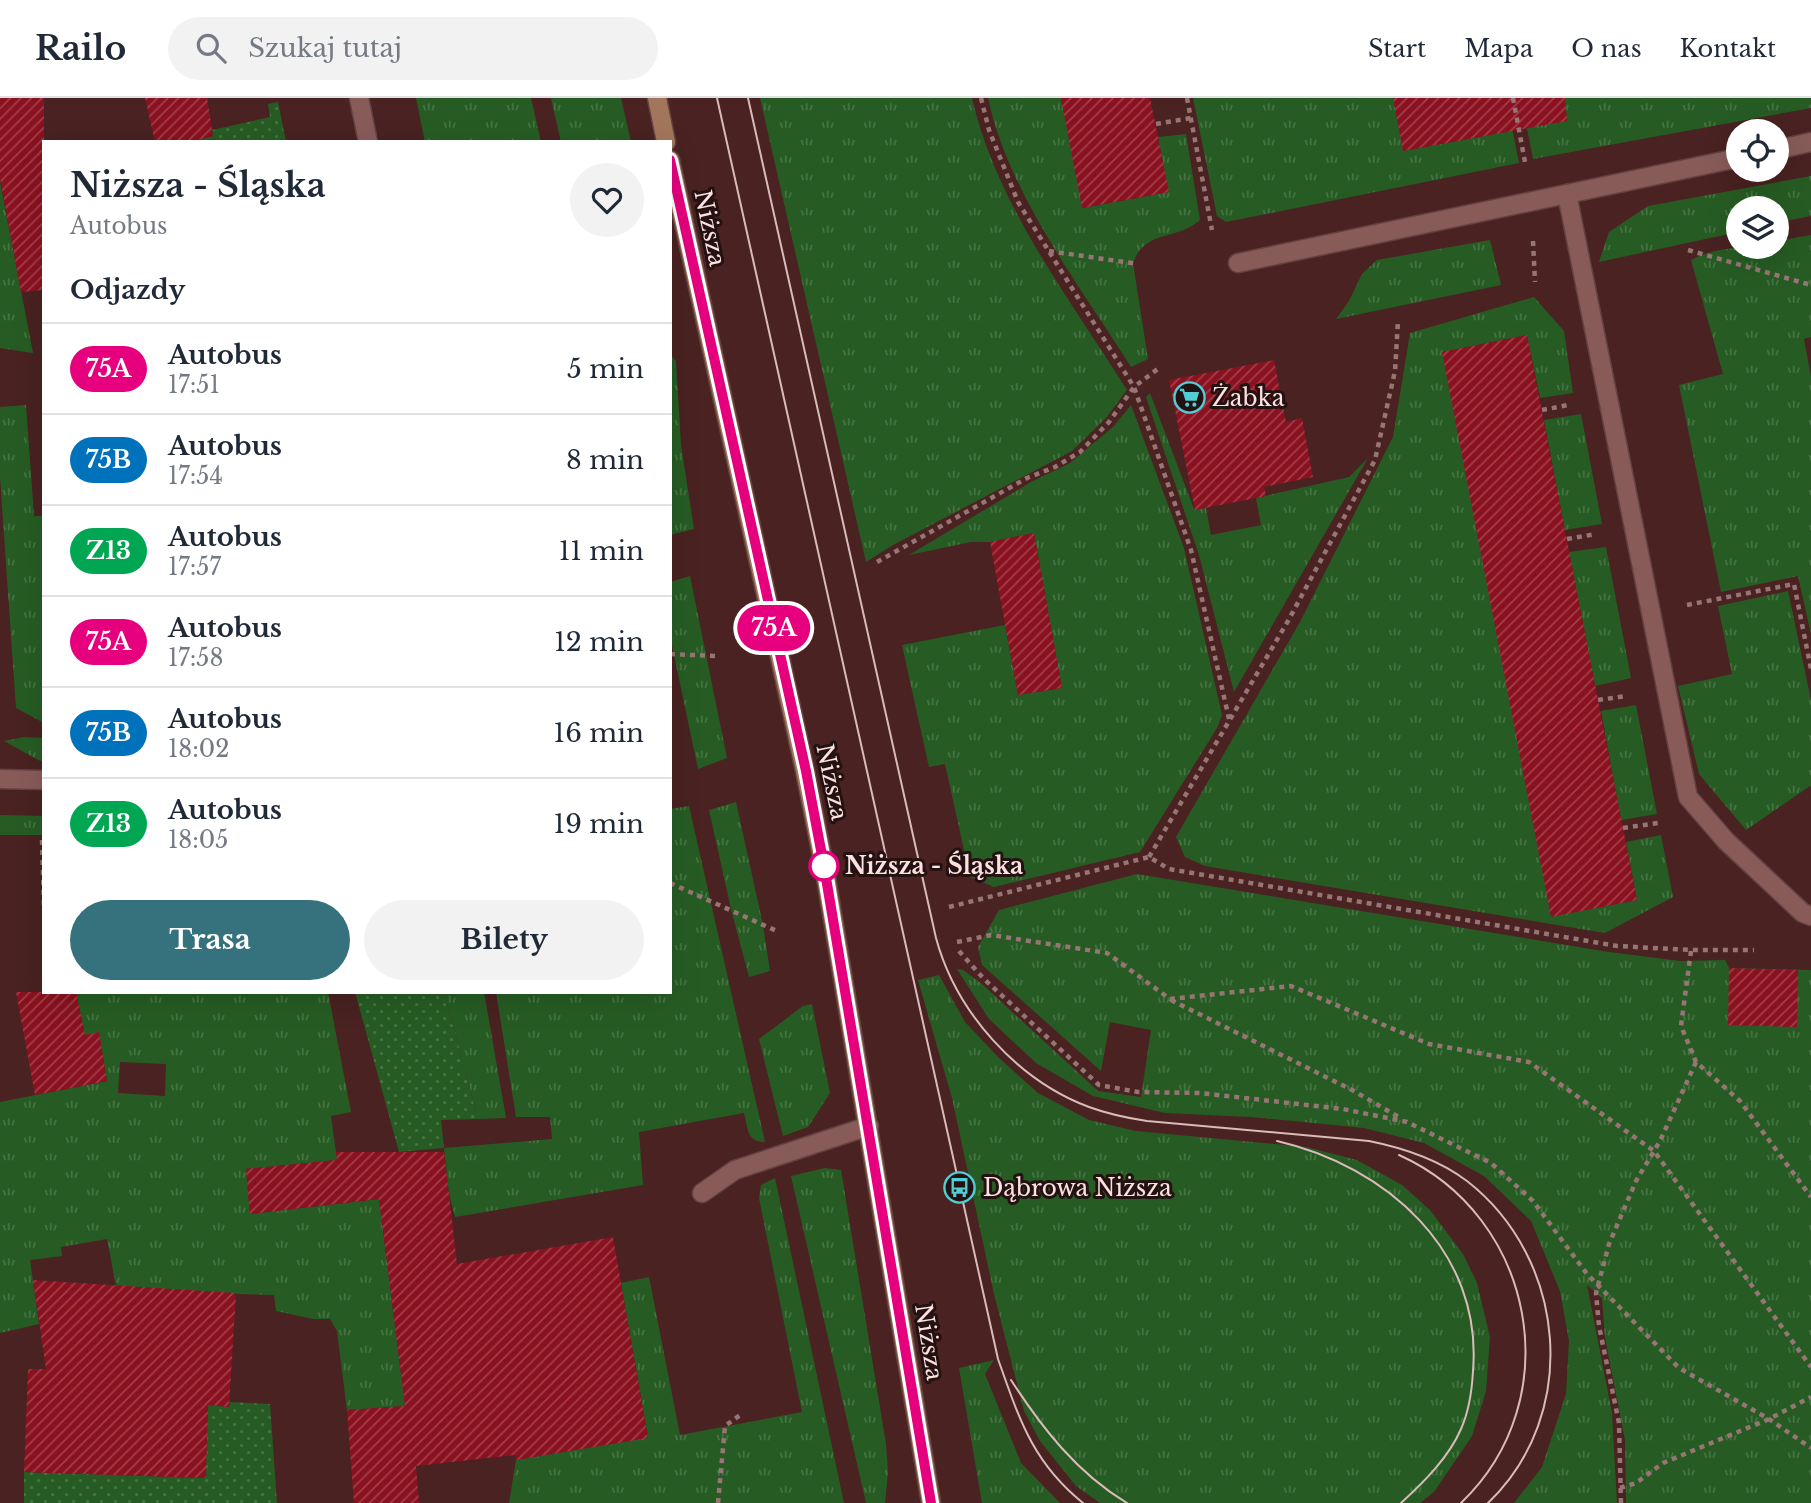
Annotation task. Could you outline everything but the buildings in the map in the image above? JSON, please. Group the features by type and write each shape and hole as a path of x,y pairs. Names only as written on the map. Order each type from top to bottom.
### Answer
{"street":[{"path":"359,98 368,140"},
{"path":"657,98 666,140"},
{"path":"1789,147 1811,142"},
{"path":"1238,263 1726,161"},
{"name":"Niższa","path":"672,168 806,771 844,974 931,1503"},
{"path":"1567,194 1688,797 1726,841 1803,913 1811,916"},
{"path":"0,779 42,780"},
{"path":"702,1193 735,1170 869,1126"}],"path":[{"path":"981,98 989,130 1018,202 1134,387 1191,550 1229,719"},
{"path":"1187,98 1212,230"},
{"path":"1156,124 1191,118"},
{"path":"1048,250 1138,264"},
{"path":"1688,250 1811,285"},
{"path":"1149,857 1288,621 1375,460 1395,371 1398,321"},
{"path":"877,562 1027,478 1055,467 1080,452 1109,422 1134,387 1159,368"},
{"path":"1542,410 1575,403"},
{"path":"1567,539 1600,534"},
{"path":"1651,612 1794,584 1811,668"},
{"path":"672,654 715,656"},
{"path":"1598,700 1631,696"},
{"path":"1623,828 1666,821"},
{"path":"949,907 1149,857 1169,869 1617,946 1754,950"},
{"path":"672,884 779,932"},
{"path":"957,942 991,935 1107,953 1170,999 1491,1163 1533,1201 1587,1274 1679,1368 1769,1419 1811,1448"},
{"path":"1691,950 1681,1026 1696,1062 1740,1101 1811,1198"},
{"path":"959,951 984,979 1099,1085 1138,1092 1200,1093 1343,1109 1407,1122"},
{"path":"1170,999 1290,986 1429,1044 1529,1062 1654,1151 1811,1367"},
{"path":"1621,1503 1619,1423 1600,1326 1596,1297 1598,1285 1609,1244 1636,1181 1654,1151 1696,1062"},
{"path":"1620,1488 1636,1483 1663,1463 1769,1419 1811,1397"},
{"path":"718,1503 725,1426 743,1413"}],"green space":[{"path":"416,98 531,98 541,140 425,140"},
{"path":"551,98 621,98 631,140 561,140"},
{"path":"760,98 972,98 998,176 1017,213 1059,286 1127,390 1106,418 1072,451 893,545 866,562"},
{"path":"988,98 1061,98 1083,208 1168,192 1158,137 1186,134 1200,220 1182,231 1145,245 1133,263 1148,359 1131,367 1068,271 1012,169"},
{"path":"1193,98 1393,98 1404,151 1488,135 1506,98 1519,163 1226,222 1217,216"},
{"path":"1521,98 1811,98 1811,108 1751,119 1726,119 1726,124 1533,159"},
{"path":"278,102 286,140 198,140 213,136 212,130 270,117 268,104"},
{"path":"1811,176 1811,216 1789,220 1789,196 1726,196 1726,235 1599,262 1609,232 1648,206"},
{"path":"0,182 33,353 0,348"},
{"path":"1811,235 1811,337 1804,339 1811,377 1811,634 1798,576 1721,592 1679,385 1723,374 1691,260 1726,249 1726,259 1789,259 1789,239"},
{"path":"1490,240 1501,285 1336,319 1349,301 1362,274 1377,260"},
{"path":"1534,297 1564,331 1573,393 1540,398 1527,335 1443,352 1552,916 1637,900 1626,842 1661,835 1673,897 1605,933 1205,866 1185,857 1176,837 1300,622 1393,437 1410,333"},
{"path":"672,356 676,361 681,445 694,529 672,534"},
{"path":"1150,393 1194,509 1206,508 1211,535 1261,525 1256,498 1349,477 1368,458 1234,692 1199,555 1146,397"},
{"path":"26,405 34,516 42,516 42,722 16,708 0,477 0,407"},
{"path":"1131,405 1184,548 1222,715 1217,728 1140,852 994,887 970,877 945,764 929,767 902,645 1005,625 1018,695 1062,688 1034,533 909,555 1031,482 1070,463 1114,426"},
{"path":"1581,414 1602,524 1565,530 1544,420"},
{"path":"1606,547 1631,678 1595,686 1569,552"},
{"path":"690,576 727,758 698,769 672,646 672,581"},
{"path":"1788,591 1811,700 1811,787 1746,830 1699,774 1678,686 1732,674 1718,606"},
{"path":"1636,705 1657,814 1621,820 1601,711"},
{"path":"24,737 42,738 42,762 4,741"},
{"path":"736,802 763,925 770,971 749,977 709,810"},
{"path":"689,806 765,1142 751,1137 744,1113 639,1132 643,1185 455,1217 449,1194 444,1148 552,1139 550,1117 516,1117 496,994 672,994 672,809"},
{"path":"0,815 42,816 42,835 0,835"},
{"path":"1137,874 1609,952 1680,961 1725,960 1729,968 1811,970 1811,1503 1626,1503 1625,1440 1605,1338 1602,1298 1587,1285 1612,1413 1617,1503 1514,1503 1542,1467 1566,1394 1569,1341 1560,1291 1531,1221 1484,1176 1424,1143 1364,1128 1251,1117 1165,1113 1093,1096 1036,1063 989,1019 957,969 963,970 982,984 1098,1091 1141,1097 1151,1030 1110,1022 1101,1071 982,965 978,947 999,910"},
{"path":"939,975 965,1022 999,1058 1038,1093 1089,1120 1136,1131 1306,1147 1357,1160 1402,1185 1430,1210 1463,1254 1477,1283 1490,1337 1486,1391 1472,1436 1434,1492 1420,1503 1100,1503 1076,1486 1040,1441 1024,1411 994,1294 952,1098 918,980"},
{"path":"76,994 328,994 351,1112 331,1116 337,1160 246,1169 250,1214 379,1199 405,1406 347,1410 337,1331 330,1319 313,1319 276,1311 274,1295 117,1291 107,1239 61,1247 62,1256 30,1260 39,1324 0,1333 0,1102 107,1081 99,1033 85,1035","holes":["120,1062 166,1064 165,1096 118,1093"]},
{"path":"356,994 445,994 478,1119 441,1120 444,1148 399,1152"},
{"path":"445,994 484,994 506,1118 478,1119"},
{"path":"812,1004 830,1093 808,1127 783,1136 759,1039 803,1006"},
{"path":"825,1168 841,1170 886,1444 888,1472 885,1503 866,1503 791,1176"},
{"path":"775,1178 844,1503 509,1503 516,1460 648,1437 621,1283 649,1277 680,1435 802,1412 759,1198 761,1185"},
{"path":"994,1360 985,1374 1021,1463 1060,1503 982,1503 959,1368"},
{"path":"230,1402 270,1404 277,1503 24,1503 24,1472 205,1478 208,1405 229,1407"}],"tram line":[{"path":"717,98 998,1359 1021,1420 1039,1455 1051,1472 1083,1503"},
{"path":"748,98 936,938 958,992 974,1017 1014,1061 1038,1080 1089,1107 1147,1121 1369,1141 1420,1155 1467,1181 1500,1214 1526,1252 1542,1294 1550,1338 1549,1383 1538,1426 1518,1467 1488,1503"},
{"path":"1277,1141 1317,1153 1355,1171 1390,1193 1420,1220 1444,1252 1462,1288 1472,1328 1473,1378 1466,1415 1456,1439 1443,1459 1401,1503"},
{"path":"1399,1155 1445,1183 1481,1220 1507,1264 1522,1313 1525,1363 1516,1413 1495,1461 1461,1503"},
{"path":"1011,1380 1035,1415 1076,1464 1127,1503"}],"bus line":[{"name":"75A","path":"672,169 806,771 844,974 931,1503"}],"place":[{"name":"Żabka","path":"1189,398"},
{"name":"Niższa - Śląska","path":"824,866"},
{"name":"Dąbrowa Niższa","path":"960,1188"}]}
